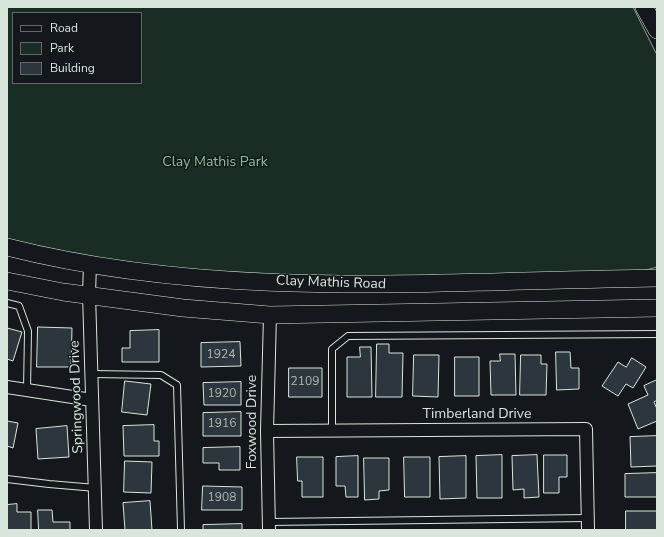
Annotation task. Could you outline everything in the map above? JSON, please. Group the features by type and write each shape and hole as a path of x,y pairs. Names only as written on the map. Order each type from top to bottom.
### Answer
{"main road":[{"path":"644,7 657,30"},
{"name":"Clay Mathis Road","path":"7,247 90,264 188,278 365,285 657,278"},
{"name":"Clay Mathis Road","path":"7,281 63,292 89,294 183,308 270,315 657,308"}],"street":[{"name":"Springwood Drive","path":"90,264 89,294 96,488 96,530"},
{"name":"Foxwood Drive","path":"269,526 267,431 270,315"},
{"path":"7,387 92,400"},
{"name":"Timberland Drive","path":"267,431 586,429 588,530"}],"lane":[{"path":"7,303 19,306 28,331 26,391"},
{"path":"332,431 332,349 348,336 657,334"},
{"path":"91,374 161,374 177,385 181,530"},
{"path":"7,479 96,488"},
{"path":"269,526 588,518"}],"green space":[{"name":"Clay Mathis Park","path":"7,7 633,7 657,55 657,267 639,272 327,277 193,272 102,261 7,242"}],"building":[{"path":"38,327 72,328 71,367 37,367"},
{"path":"7,328 22,332 13,361 7,359"},
{"path":"159,330 159,362 122,362 122,348 130,348 130,331"},
{"path":"240,342 241,366 201,367 201,343"},
{"path":"377,344 389,344 389,353 403,353 402,397 376,397"},
{"path":"360,347 371,347 372,397 347,397 347,357 360,357"},
{"path":"556,352 570,352 571,368 579,368 579,389 557,390"},
{"path":"500,354 515,354 516,395 491,395 490,361 500,361"},
{"path":"414,355 439,355 438,397 413,396"},
{"path":"521,355 541,355 541,364 547,364 546,395 520,395"},
{"path":"455,357 479,357 479,396 455,396"},
{"path":"632,358 646,367 633,388 626,384 618,396 602,386 618,362 626,367"},
{"path":"289,368 322,368 322,397 289,397"},
{"path":"657,380 657,400 654,402 657,409 657,421 638,429 628,404 648,395 644,386"},
{"path":"125,381 151,384 147,415 122,412"},
{"path":"241,382 241,405 204,405 203,383"},
{"path":"241,412 241,436 203,436 203,413"},
{"path":"7,421 18,423 13,448 7,446"},
{"path":"154,425 154,441 159,441 159,456 124,456 123,426"},
{"path":"67,426 69,457 38,459 36,429"},
{"path":"657,436 657,466 631,467 630,437"},
{"path":"240,447 240,470 219,470 219,463 203,463 203,448"},
{"path":"502,455 502,498 477,498 476,456"},
{"path":"537,455 539,497 524,498 524,489 513,490 512,456"},
{"path":"544,455 567,455 567,477 559,477 559,493 544,493"},
{"path":"358,456 358,497 346,497 345,486 336,486 336,457"},
{"path":"466,456 466,498 440,499 439,457"},
{"path":"297,457 323,457 323,497 302,497 302,481 298,481"},
{"path":"404,457 430,457 430,497 405,497"},
{"path":"364,458 389,458 389,490 379,491 379,499 365,500"},
{"path":"125,461 152,462 151,493 124,492"},
{"path":"657,473 657,497 625,497 625,474"},
{"path":"203,486 242,487 242,510 202,510"},
{"path":"150,501 152,530 125,530 123,503"},
{"path":"17,504 17,512 31,512 31,530 7,530 7,505"},
{"path":"38,510 52,510 53,522 70,522 70,530 39,530"},
{"path":"626,511 657,511 657,530 626,530"},
{"path":"242,524 242,530 203,530 203,525"}]}
